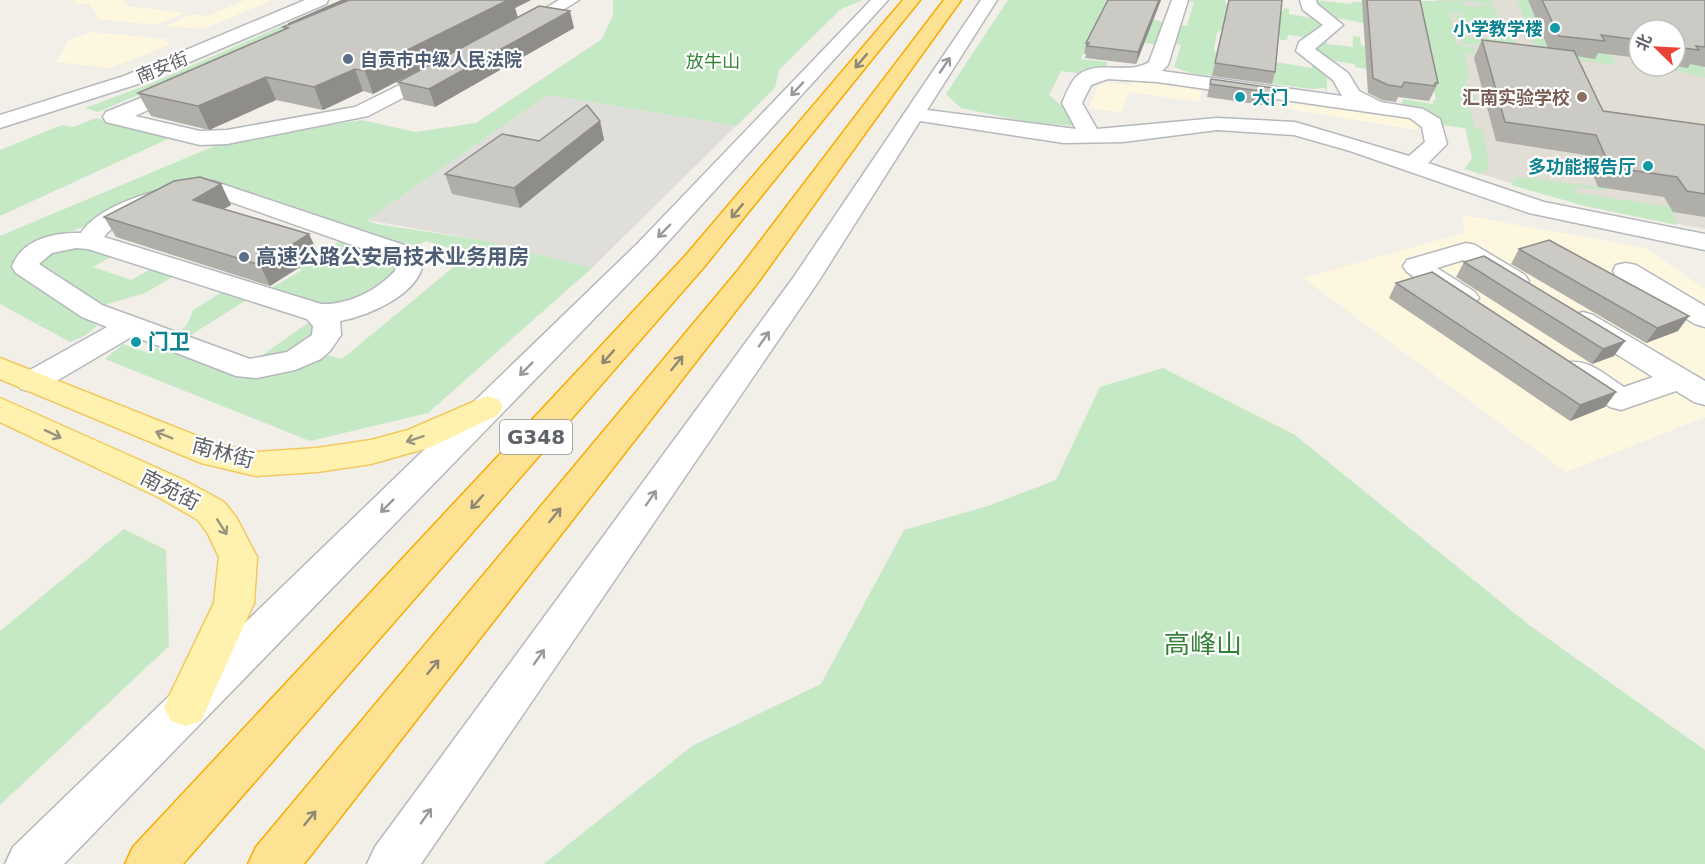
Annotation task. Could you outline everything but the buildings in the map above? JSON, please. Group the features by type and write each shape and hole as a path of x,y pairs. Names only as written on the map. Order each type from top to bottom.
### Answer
{"highway":[{"name":"G348","path":"150,864 695,261 912,0"},
{"name":"G348","path":"273,864 749,275 952,0"}],"main road":[{"name":"南林街","path":"0,368 213,455 256,464 317,460 371,452 419,439 487,407"},
{"name":"南苑街","path":"0,409 172,489 211,511 223,527 238,557 234,603 186,707"}],"street":[{"path":"503,37 571,0"},
{"path":"30,864 646,250 880,0"},
{"path":"827,57 902,0"},
{"path":"905,63 979,0"},
{"path":"392,864 804,282 989,0"},
{"path":"1130,74 1152,70 1160,61 1180,0"},
{"path":"1308,0 1309,6 1334,25 1306,46 1305,51 1341,77 1344,87 1357,99 1380,106"},
{"name":"南安街","path":"0,122 131,80 298,10 325,8"},
{"path":"1160,61 1166,71 1193,81"},
{"path":"200,79 114,117 200,138 228,137 361,112 453,64"},
{"path":"1091,137 1072,103 1083,81 1101,74 1130,74 1380,106 1416,113 1432,124 1436,146 1413,164"},
{"path":"1310,97 1334,95 1344,87"},
{"path":"913,114 1035,132 1091,137 1218,124 1269,125 1323,135 1538,208 1705,242"},
{"path":"218,189 407,257 410,266 407,274 312,350 280,366 262,369 241,368 92,311 27,270 24,265 28,259 47,247 101,232 181,191 218,189"},
{"path":"101,232 322,316 329,329 323,340 312,350"},
{"path":"1485,311 1416,266 1466,251 1692,387"},
{"path":"1626,271 1705,318"},
{"path":"310,311 324,314 346,311 377,298"},
{"path":"32,382 130,326"},
{"path":"1553,355 1622,400 1692,387"}],"shaded area":[{"path":"74,0 123,0 127,6 185,13 156,25 99,19 89,3 77,5"},
{"path":"245,0 272,0 204,29 166,26 192,14 207,16"},
{"name":"汇南实验学校","path":"1437,0 1705,0 1705,229 1585,206 1478,173"},
{"path":"90,32 166,39 169,45 110,68 56,62 68,41"},
{"path":"1132,80 1155,84 1156,80 1203,86 1199,102 1129,92 1121,112 1089,108 1100,82 1130,85"},
{"path":"548,95 736,126 592,268 486,241 367,220"},
{"path":"1280,97 1417,118 1418,130 1279,108"},
{"path":"1463,215 1645,248 1705,289 1705,417 1566,472 1303,278 1464,233"}],"green space":[{"name":"放牛山","path":"613,0 863,0 841,9 779,70 775,88 736,126 548,95 367,220 377,224 486,241 592,268 428,413 310,441 105,359 123,344 149,353 159,347 238,376 319,353 342,359 456,265 453,263 467,253 426,241 418,246 361,234 222,184 162,193 40,245 13,267 16,274 97,326 86,335 70,342 0,304 0,236 224,142 362,120 415,132 476,123 602,39 613,15"},
{"path":"1008,0 1107,0 1103,13 1127,16 1127,20 1152,23 1153,19 1167,24 1161,42 1156,41 1154,44 1144,43 1145,39 1121,35 1117,39 1089,37 1081,59 1107,62 1107,67 1130,70 1090,72 1074,80 1077,73 1061,71 1049,95 1070,113 1078,126 1033,123 961,108 946,94"},
{"path":"1185,0 1225,0 1226,4 1283,11 1284,8 1289,9 1289,14 1327,21 1311,38 1288,35 1287,40 1280,40 1280,36 1221,30 1217,33 1214,49 1215,52 1312,68 1312,61 1327,71 1327,93 1325,88 1312,89 1191,73 1174,67 1181,45 1171,43 1177,25 1187,26 1194,2"},
{"path":"1315,0 1351,4 1352,2 1492,0 1494,6 1470,1 1456,3 1477,8 1477,5 1495,7 1500,22 1509,26 1517,46 1505,49 1462,43 1459,36 1499,40 1495,26 1455,18 1454,14 1463,16 1462,12 1449,12 1456,44 1474,48 1476,54 1464,53 1470,79 1465,79 1467,90 1474,91 1477,105 1469,105 1474,128 1483,129 1489,168 1480,174 1465,169 1472,158 1465,128 1441,125 1373,101 1401,105 1403,99 1433,104 1433,100 1436,100 1432,80 1355,67 1355,64 1327,60 1313,54 1313,46 1327,36 1327,44 1353,47 1353,36 1360,37 1361,45 1365,46 1364,23 1331,17 1314,6"},
{"path":"1517,0 1528,0 1592,52 1611,55 1616,65 1553,57 1537,50"},
{"path":"286,24 294,24 288,31 98,112 85,108 152,83"},
{"path":"1687,64 1704,66 1705,78 1687,73"},
{"path":"1136,66 1146,69 1137,70 1134,70"},
{"path":"96,118 172,137 0,216 0,150 62,125 73,127"},
{"path":"1523,177 1607,188 1608,191 1574,186 1576,193 1672,207 1677,225 1585,206 1511,185 1515,178"},
{"path":"341,240 392,257 400,268 370,296 333,308 268,290 302,270 298,268"},
{"path":"77,244 114,255 93,267 131,280 153,268 176,275 145,293 101,306 37,266 39,257"},
{"path":"224,291 248,299 186,338 176,335 187,325 193,310"},
{"path":"312,320 318,330 303,348 251,363"},
{"name":"高峰山","path":"1163,368 1295,435 1529,625 1705,750 1705,864 544,864 692,746 821,684 904,530 988,506 1056,480 1100,387"},
{"path":"124,529 166,550 169,646 0,805 0,631"}],"place":[{"name":"小学教学楼","path":"1555,28"},
{"name":"自贡市中级人民法院","path":"348,59"},
{"name":"大门","path":"1240,97"},
{"name":"汇南实验学校","path":"1582,97"},
{"name":"多功能报告厅","path":"1648,166"},
{"name":"高速公路公安局技术业务用房","path":"244,257"},
{"name":"门卫","path":"136,342"}]}
